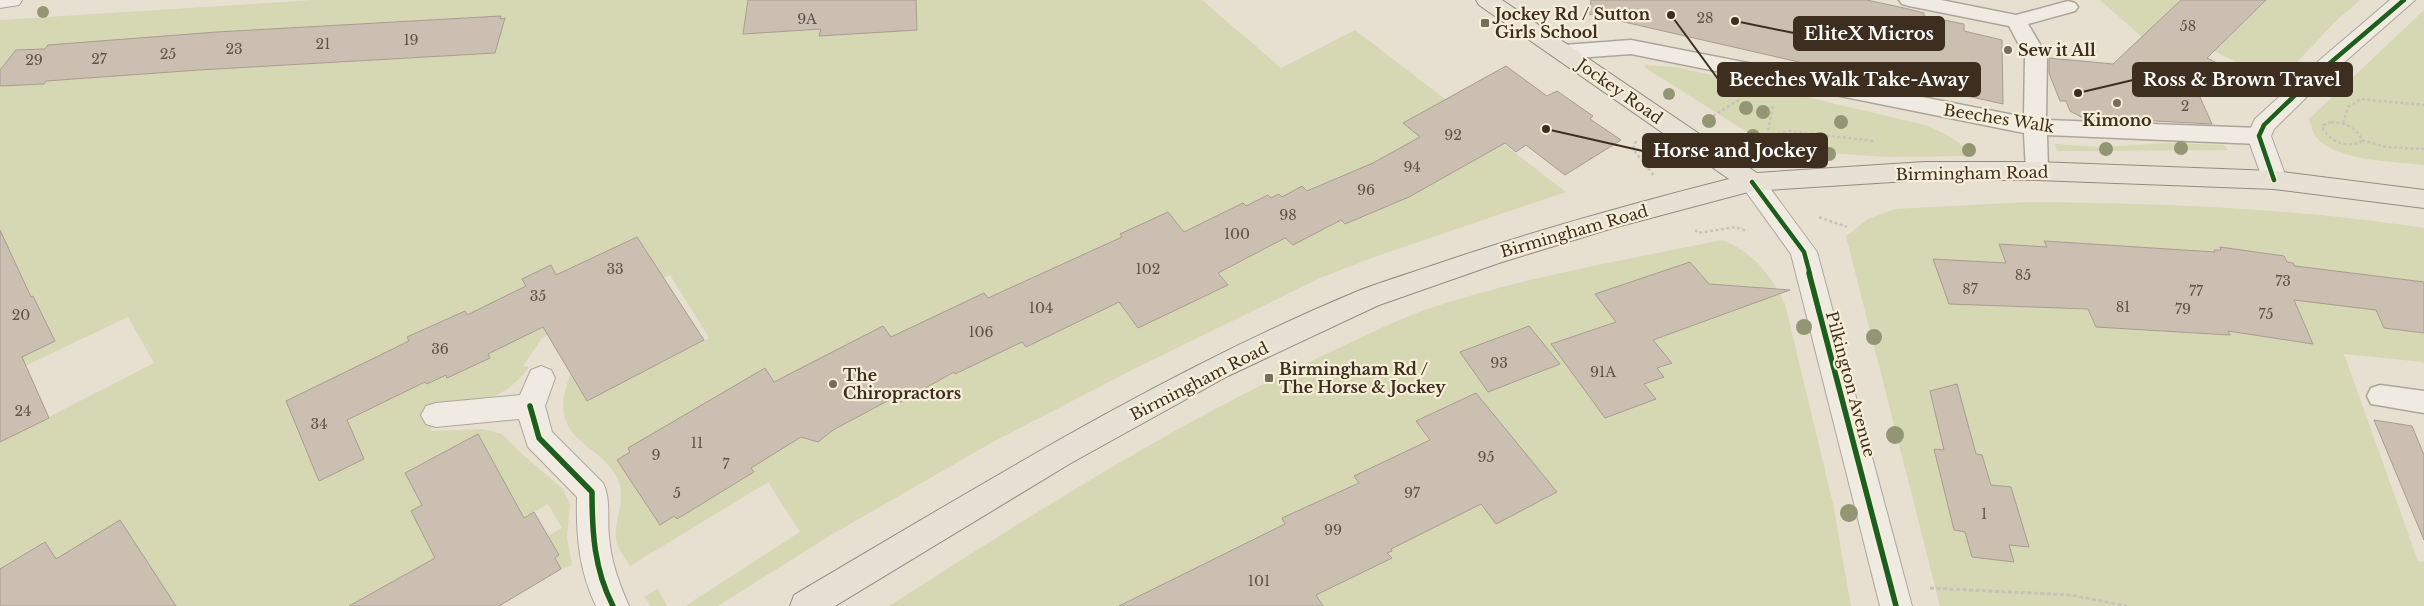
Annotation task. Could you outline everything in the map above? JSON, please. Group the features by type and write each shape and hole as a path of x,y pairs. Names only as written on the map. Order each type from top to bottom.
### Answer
{"main road":[{"name":"Jockey Road","path":"1487,0 1752,182"},
{"name":"Birmingham Road","path":"806,606 1069,449 1218,368 1369,298 1490,256 1602,222 1752,182 1924,171 2037,171 2274,180 2424,199"}],"street":[{"path":"0,1 11,0"},
{"path":"2274,180 2259,136 2264,126 2316,75 2404,0"},
{"name":"Pilkington Avenue","path":"1752,182 1804,252 1894,597"},
{"path":"541,378 530,406 539,438 592,492 592,545 608,597 614,606"},
{"path":"436,415 530,406"}],"lane":[{"path":"1909,0 2016,21 2068,7"},
{"path":"2016,21 2036,56 2034,128 2037,171"},
{"name":"Beeches Walk","path":"1564,52 1631,47 2034,128 2259,136"},
{"path":"2380,396 2424,402"}],"path":[{"path":"2343,123 2348,108 2361,98 2424,105"},
{"path":"2362,140 2354,145 2337,142 2325,133 2323,129 2326,123 2343,123 2356,130 2362,140 2386,147 2424,149"},
{"path":"1894,597 1980,589 2071,595 2127,606"}],"green space":[{"path":"313,0 1202,0 1281,68 1355,30 1566,192 1377,256 1320,278 1132,370 991,443 831,535 718,606 685,606 800,532 768,482 630,566 620,550 616,539 621,503 619,482 613,470 605,461 577,438 565,418 563,400 570,374 587,401 629,379 613,352 645,336 661,363 709,338 670,275 542,338 523,366 529,367 509,388 499,394 477,401 437,407 431,431 483,429 502,434 563,489 570,504 567,537 572,565 561,569 555,558 559,555 548,536 562,528 548,504 514,523 495,464 478,434 405,473 422,505 435,558 367,596 371,606 0,606 0,442 154,363 128,317 25,366 22,357 55,341 0,312 0,20"},
{"path":"2100,0 2360,0 2338,19 2296,63 2271,79 2212,50 2151,45"},
{"path":"2424,10 2424,165 2351,156 2325,145 2316,137 2309,119"},
{"path":"1647,65 1675,67 1925,125 1954,139 1968,153 1965,156 1886,157 1774,149 1644,67"},
{"path":"2170,143 2224,145 2228,150 2057,151 2055,144 2099,147"},
{"path":"2028,202 2177,205 2276,211 2424,228 2424,364 2423,362 2344,354 2418,561 2424,562 2424,606 1940,606 1846,236 1868,219 1895,209"},
{"path":"1722,240 1743,251 1760,266 1774,284 1785,304 1833,504 1851,606 889,606 1048,505 1156,441 1267,382 1412,315 1461,298 1572,270"},
{"path":"658,589 667,606 651,606 644,597"}],"building":[{"path":"748,0 916,0 917,30 819,36 821,29 743,34"},
{"path":"1591,0 1867,0 1924,13 1924,16 1964,24 1964,31 2002,40 2003,104 1931,88 1930,91 1898,84 1899,80 1839,67 1838,71 1589,14"},
{"path":"2181,0 2266,0 2207,58 2221,65 2195,86 2212,124 2081,117 2070,111 2066,101 2060,101 2049,73 2049,58 2113,64"},
{"path":"501,16 500,19 505,18 495,53 199,70 46,81 44,84 0,86 0,70 16,50 45,49 48,45 217,32"},
{"path":"1506,66 1547,96 1557,91 1593,116 1590,119 1621,140 1565,175 1526,145 1516,152 1505,143 1409,197 1345,224 1341,220 1293,245 1285,238 1218,273 1228,285 1138,328 1119,302 1026,347 1022,342 955,374 954,372 897,404 893,398 833,430 818,442 801,437 751,468 754,472 677,519 674,516 660,525 617,460 630,452 628,448 765,368 774,382 883,326 891,337 984,293 988,298 1122,237 1120,234 1168,212 1184,232 1243,203 1246,206 1268,195 1271,198 1279,194 1282,197 1302,186 1307,191 1373,163 1420,137 1403,123"},
{"path":"0,230 31,297 33,296 55,341 22,357 49,418 0,442"},
{"path":"637,237 704,340 587,401 543,327 488,354 490,358 447,378 446,375 427,384 425,382 347,420 364,459 319,481 286,401 409,341 407,337 465,311 467,315 526,286 522,279 551,265 556,275"},
{"path":"2044,241 2215,252 2214,250 2221,250 2220,247 2284,256 2287,262 2293,263 2295,266 2424,282 2424,333 2384,328 2376,310 2294,300 2313,344 2228,331 2230,335 2096,327 2088,309 1949,304 1933,259 2006,263 1999,244 2047,247"},
{"path":"1690,262 1709,284 1790,290 1653,340 1672,363 1657,368 1664,377 1644,384 1656,399 1605,418 1551,344 1616,322 1595,294"},
{"path":"1529,326 1560,364 1488,392 1460,352"},
{"path":"1957,384 1976,454 1982,455 1991,485 2011,487 2029,547 2009,545 2014,562 1972,557 1965,532 1954,530 1934,449 1944,450 1930,391"},
{"path":"1476,393 1557,492 1496,524 1481,504 1391,549 1392,551 1387,553 1392,558 1316,595 1323,606 1119,606 1285,524 1282,518 1359,483 1354,476 1430,440 1416,421"},
{"path":"2374,420 2412,426 2424,455 2424,540"},
{"path":"478,434 524,518 534,512 559,555 555,558 561,569 499,606 349,606 435,558 411,511 422,505 405,473"},
{"path":"120,520 176,606 0,606 0,569 45,542 56,559"}],"cycle path":[{"path":"2274,180 2259,136 2264,125 2316,75 2404,0"},
{"path":"1752,182 1804,252 1896,606"},
{"path":"530,406 539,438 592,492 592,522 597,565 613,606"}],"place":[{"name":"Beeches Walk Take-Away","path":"1671,15"},
{"name":"EliteX Micros","path":"1735,21"},
{"name":"Jockey Rd / Sutton Girls School","path":"1485,23"},
{"name":"Sew it All","path":"2008,50"},
{"name":"Ross & Brown Travel","path":"2078,93"},
{"name":"Kimono","path":"2117,103"},
{"name":"Horse and Jockey","path":"1546,129"},
{"name":"Birmingham Rd / The Horse & Jockey","path":"1269,378"},
{"name":"The Chiropractors","path":"833,384"}]}
